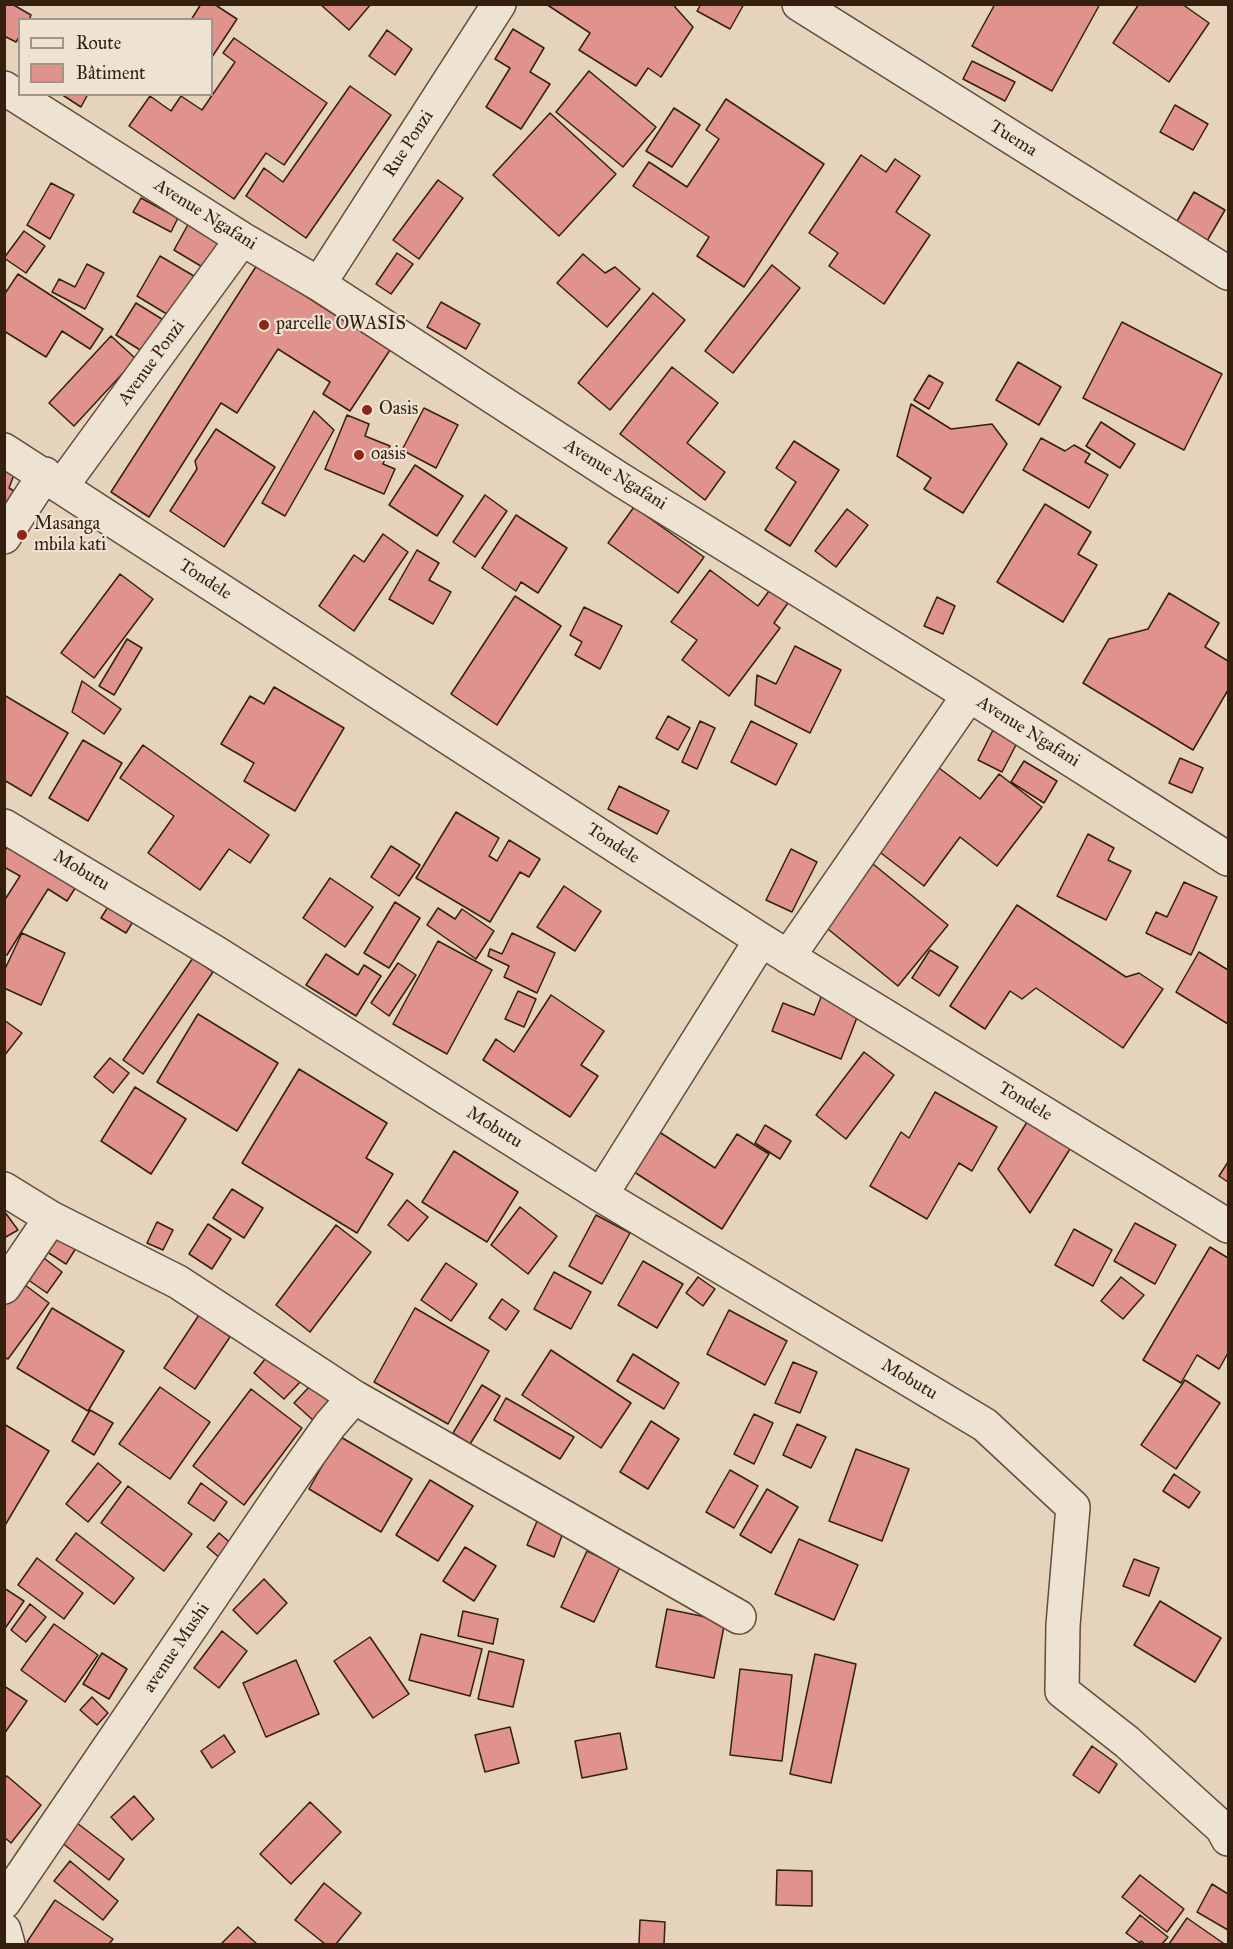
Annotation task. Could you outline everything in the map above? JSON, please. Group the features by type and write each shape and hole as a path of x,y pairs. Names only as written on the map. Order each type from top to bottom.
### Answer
{"street":[{"name":"Rue Ponzi","path":"319,284 499,4"},
{"name":"Tuema","path":"799,4 1228,273"},
{"name":"Avenue Ngafani","path":"4,88 242,239 319,284 621,480 1228,858"},
{"name":"Avenue Ponzi","path":"4,537 53,480 242,239"},
{"name":"Tondele","path":"4,450 760,940 1228,1226"},
{"path":"788,957 969,695"},
{"name":"Mobutu","path":"4,826 216,953 601,1195 986,1425 1073,1507 1063,1625 1062,1691 1126,1742 1222,1828 1228,1839"},
{"path":"601,1195 760,940"},
{"path":"4,1189 51,1218 178,1282 354,1397 739,1617"},
{"path":"4,1287 51,1218"},
{"name":"avenue Mushi","path":"4,1902 286,1487 330,1425 354,1397"},
{"path":"4,1930 8,1944"}],"building":[{"path":"4,4 12,4 31,15 30,18 18,18 16,42 4,36"},
{"path":"201,4 214,4 237,19 213,55 213,18 192,18"},
{"path":"320,4 371,4 349,30"},
{"path":"546,4 676,4 675,7 693,27 661,77 648,68 636,86 579,50 590,33"},
{"path":"701,4 744,4 730,29 697,11"},
{"path":"995,4 1100,4 1052,91 972,46"},
{"path":"1139,4 1182,4 1209,23 1169,82 1113,43"},
{"path":"513,29 544,48 530,72 550,84 521,129 486,107 510,68 495,59"},
{"path":"387,30 412,49 395,75 369,56"},
{"path":"234,38 327,103 284,165 266,153 234,199 129,126 150,96 171,111 181,96 202,110 235,62 223,53"},
{"path":"972,61 1015,82 1005,101 963,79"},
{"path":"589,71 656,127 623,167 556,112"},
{"path":"350,86 391,115 306,238 246,196 264,168 283,182"},
{"path":"64,96 87,96 81,107"},
{"path":"726,99 824,164 744,287 697,256 709,237 633,186 649,162 687,187 719,139 706,130"},
{"path":"1175,105 1208,124 1193,150 1160,132"},
{"path":"674,108 700,125 672,167 646,151"},
{"path":"550,113 616,174 559,236 493,175"},
{"path":"861,155 886,172 895,159 920,176 896,212 930,235 884,304 829,266 838,253 809,233"},
{"path":"438,180 463,198 419,259 393,240"},
{"path":"51,183 74,195 50,239 27,225"},
{"path":"1194,192 1225,210 1207,241 1176,223"},
{"path":"141,198 178,218 171,232 133,212"},
{"path":"190,221 221,239 204,268 174,250"},
{"path":"24,231 45,246 26,273 4,258"},
{"path":"397,253 413,264 391,294 376,284"},
{"path":"583,254 605,273 615,267 640,289 607,327 557,283"},
{"path":"160,256 199,279 175,319 137,296"},
{"path":"87,264 104,273 85,309 52,292 59,279 75,287"},
{"path":"257,265 390,350 350,411 323,394 330,382 278,349 237,413 221,403 149,517 111,492"},
{"path":"772,265 800,288 733,373 705,351"},
{"path":"18,274 103,329 90,349 62,331 46,357 4,331 4,295"},
{"path":"653,293 685,320 610,410 578,383"},
{"path":"441,302 480,324 466,349 427,327"},
{"path":"136,303 165,321 145,353 116,335"},
{"path":"1122,322 1222,374 1184,450 1083,398"},
{"path":"111,336 136,359 74,426 49,403"},
{"path":"1018,362 1061,387 1039,425 996,400"},
{"path":"672,367 718,403 687,443 725,472 705,500 620,434"},
{"path":"929,375 943,383 929,409 914,400"},
{"path":"911,404 951,429 992,424 1007,444 963,513 924,489 931,478 897,456"},
{"path":"424,408 458,425 436,468 402,450"},
{"path":"314,411 334,430 285,516 262,503"},
{"name":"oasis","path":"347,415 369,424 365,436 390,446 383,464 395,469 384,494 325,469"},
{"path":"1101,422 1135,444 1120,468 1086,446"},
{"path":"216,429 275,467 224,547 170,511 197,469 195,461"},
{"path":"1041,438 1065,451 1074,445 1090,454 1085,462 1108,475 1089,508 1023,470"},
{"path":"794,441 839,470 790,546 765,530 796,482 776,468"},
{"path":"4,462 16,469 9,488 24,497 4,527"},
{"path":"415,465 463,496 437,536 389,505"},
{"path":"485,495 507,511 475,557 453,542"},
{"path":"1045,504 1091,532 1078,554 1097,565 1063,622 997,582"},
{"path":"634,507 704,557 678,593 608,543"},
{"path":"847,509 868,525 836,567 815,551"},
{"path":"516,515 567,548 538,593 521,582 516,591 482,568"},
{"path":"383,534 408,552 354,631 319,606 354,555 364,562"},
{"path":"417,550 439,563 429,580 451,592 433,624 389,599"},
{"path":"710,570 758,606 772,587 790,600 774,623 780,628 729,696 682,660 697,640 671,622"},
{"path":"120,574 153,599 94,678 61,653"},
{"path":"1169,593 1219,623 1205,647 1228,661 1228,690 1193,750 1083,683 1109,639 1148,629"},
{"path":"515,596 561,626 497,725 451,694"},
{"path":"937,597 955,606 943,634 924,626"},
{"path":"584,607 622,626 600,669 575,655 582,642 570,635"},
{"path":"127,639 142,648 114,695 99,686"},
{"path":"795,646 841,670 810,733 755,705 757,675 776,684"},
{"path":"82,681 121,709 104,734 72,712"},
{"path":"274,687 344,728 295,811 244,781 254,763 221,744 250,696 264,704"},
{"path":"4,695 68,733 31,796 4,780"},
{"path":"668,716 690,728 678,750 656,738"},
{"path":"700,721 715,728 697,769 682,762"},
{"path":"751,721 797,744 776,785 731,762"},
{"path":"993,730 1017,743 1002,772 978,760"},
{"path":"83,740 122,763 88,821 49,798"},
{"path":"143,745 269,835 250,863 229,849 200,890 148,853 174,816 120,778"},
{"path":"1180,758 1203,768 1192,793 1169,783"},
{"path":"1024,761 1057,781 1044,803 1011,782"},
{"path":"939,768 980,799 999,774 1042,807 997,866 960,837 924,886 877,850"},
{"path":"619,786 669,811 657,834 608,809"},
{"path":"456,812 499,838 489,856 497,861 509,840 540,859 529,877 520,872 490,922 416,878"},
{"path":"1088,834 1114,848 1108,860 1131,871 1106,920 1057,896"},
{"path":"12,840 79,882 67,901 48,889 7,955 4,954 4,901 20,876 4,867 4,852"},
{"path":"391,846 420,865 399,896 371,877"},
{"path":"791,849 817,862 792,912 766,900"},
{"path":"873,864 948,925 898,986 823,925"},
{"path":"330,878 373,907 345,947 303,918"},
{"path":"1184,882 1217,897 1191,955 1146,933 1156,912 1167,917"},
{"path":"564,886 601,911 575,951 537,927"},
{"path":"113,899 137,915 126,933 101,918"},
{"path":"395,902 420,918 389,968 364,953"},
{"path":"1017,905 1126,977 1139,973 1163,989 1123,1048 1036,988 1022,999 1010,991 985,1029 950,1006"},
{"path":"438,908 455,919 462,909 494,931 476,959 427,925"},
{"path":"22,933 65,953 41,1005 4,988 4,971"},
{"path":"512,933 555,953 537,993 504,977 509,966 488,956 490,949 502,954"},
{"path":"438,941 492,970 447,1054 393,1024"},
{"path":"930,950 958,967 939,996 912,978"},
{"path":"1199,952 1228,970 1228,1024 1176,992"},
{"path":"326,954 358,975 364,965 381,976 356,1016 306,985"},
{"path":"193,958 213,972 143,1074 123,1060"},
{"path":"398,963 416,975 389,1016 371,1003"},
{"path":"518,991 536,999 524,1027 505,1019"},
{"path":"823,992 861,1007 841,1059 772,1031 783,1003 814,1015"},
{"path":"551,995 604,1031 581,1065 598,1076 570,1117 483,1060 496,1039 514,1052"},
{"path":"198,1014 278,1063 237,1131 157,1082"},
{"path":"4,1020 22,1033 4,1056"},
{"path":"864,1052 894,1075 846,1139 816,1115"},
{"path":"110,1058 129,1073 113,1093 94,1077"},
{"path":"299,1069 387,1123 366,1158 393,1174 357,1233 242,1163"},
{"path":"135,1087 186,1119 151,1174 101,1141"},
{"path":"935,1092 997,1127 972,1171 959,1163 927,1219 870,1186 901,1132 909,1138"},
{"path":"1032,1114 1075,1141 1030,1213 998,1169"},
{"path":"765,1125 791,1141 780,1159 755,1143"},
{"path":"650,1126 715,1168 737,1134 769,1154 722,1229 625,1166"},
{"path":"454,1151 518,1192 487,1242 422,1202"},
{"path":"1228,1162 1228,1182 1219,1176"},
{"path":"232,1189 263,1208 244,1238 213,1218"},
{"path":"407,1200 428,1217 408,1241 388,1225"},
{"path":"520,1207 557,1236 528,1274 491,1245"},
{"path":"4,1211 18,1230 4,1238"},
{"path":"596,1215 630,1233 602,1284 569,1266"},
{"path":"157,1222 173,1230 163,1250 147,1243"},
{"path":"1135,1223 1176,1245 1155,1284 1114,1261"},
{"path":"208,1224 231,1239 212,1269 189,1254"},
{"path":"336,1225 371,1252 310,1332 276,1305"},
{"path":"53,1229 78,1245 66,1264 41,1248"},
{"path":"1074,1229 1112,1250 1093,1286 1055,1265"},
{"path":"1210,1247 1228,1258 1228,1353 1219,1369 1197,1355 1181,1383 1143,1360"},
{"path":"40,1255 62,1272 47,1293 24,1277"},
{"path":"643,1261 683,1284 657,1328 618,1305"},
{"path":"446,1263 477,1284 451,1321 421,1300"},
{"path":"554,1272 591,1292 571,1329 534,1309"},
{"path":"698,1277 715,1289 703,1306 686,1293"},
{"path":"1121,1277 1144,1295 1123,1319 1101,1301"},
{"path":"21,1282 49,1303 8,1359 4,1357 4,1305"},
{"path":"502,1299 519,1311 506,1330 489,1318"},
{"path":"52,1308 124,1351 88,1411 17,1368"},
{"path":"415,1308 489,1351 448,1424 374,1382"},
{"path":"729,1310 787,1341 765,1385 707,1354"},
{"path":"199,1315 230,1337 195,1389 164,1368"},
{"path":"551,1350 631,1403 601,1448 522,1395"},
{"path":"269,1354 301,1381 284,1399 254,1373"},
{"path":"633,1354 679,1383 664,1409 617,1381"},
{"path":"793,1362 817,1372 800,1413 775,1403"},
{"path":"1185,1380 1220,1403 1176,1469 1141,1445"},
{"path":"312,1384 331,1403 314,1421 294,1403"},
{"path":"482,1385 500,1396 470,1444 453,1433"},
{"path":"160,1387 210,1422 170,1479 119,1444"},
{"path":"251,1389 302,1428 244,1505 193,1466"},
{"path":"506,1398 574,1437 560,1459 494,1420"},
{"path":"90,1410 113,1423 94,1455 72,1441"},
{"path":"754,1414 773,1423 754,1464 734,1454"},
{"path":"651,1421 679,1439 648,1489 620,1472"},
{"path":"4,1424 49,1451 4,1527"},
{"path":"797,1424 826,1437 811,1468 783,1455"},
{"path":"339,1436 412,1479 381,1532 309,1489"},
{"path":"856,1449 909,1469 882,1541 829,1521"},
{"path":"98,1463 121,1482 88,1522 66,1504"},
{"path":"730,1470 758,1486 734,1528 706,1512"},
{"path":"1174,1474 1200,1492 1189,1508 1163,1491"},
{"path":"430,1480 473,1506 438,1561 396,1535"},
{"path":"201,1483 227,1502 214,1521 188,1503"},
{"path":"128,1486 192,1534 164,1571 101,1523"},
{"path":"767,1489 798,1507 771,1553 740,1535"},
{"path":"538,1519 564,1530 554,1557 527,1545"},
{"path":"76,1533 134,1578 114,1604 56,1560"},
{"path":"219,1533 233,1545 221,1559 207,1547"},
{"path":"799,1539 858,1565 834,1620 775,1594"},
{"path":"465,1547 496,1566 474,1601 443,1581"},
{"path":"587,1551 620,1567 594,1622 561,1607"},
{"path":"37,1558 83,1593 64,1619 18,1585"},
{"path":"1134,1559 1159,1568 1149,1596 1123,1586"},
{"path":"264,1579 287,1603 257,1634 233,1610"},
{"path":"4,1588 24,1601 6,1627 4,1626"},
{"path":"1160,1601 1221,1638 1195,1682 1134,1645"},
{"path":"30,1604 46,1617 26,1642 11,1630"},
{"path":"667,1609 725,1621 714,1678 656,1667"},
{"path":"463,1611 498,1619 493,1644 458,1636"},
{"path":"54,1624 98,1655 65,1702 21,1670"},
{"path":"222,1631 247,1651 219,1688 194,1668"},
{"path":"421,1634 482,1649 470,1696 409,1680"},
{"path":"370,1637 409,1694 373,1718 334,1661"},
{"path":"489,1651 524,1660 513,1707 478,1699"},
{"path":"102,1653 127,1669 109,1699 83,1684"},
{"path":"815,1654 856,1664 831,1783 790,1774"},
{"path":"296,1660 319,1714 266,1737 243,1683"},
{"path":"740,1669 792,1675 782,1761 730,1755"},
{"path":"4,1686 27,1701 4,1734"},
{"path":"92,1697 108,1713 97,1725 80,1710"},
{"path":"510,1727 519,1763 485,1772 475,1735"},
{"path":"620,1733 627,1769 582,1778 575,1741"},
{"path":"224,1735 235,1752 212,1768 201,1751"},
{"path":"1092,1746 1117,1764 1099,1793 1073,1775"},
{"path":"7,1776 41,1805 11,1843 4,1837 4,1779"},
{"path":"134,1796 154,1819 132,1840 111,1817"},
{"path":"310,1802 341,1832 291,1884 260,1854"},
{"path":"77,1823 124,1859 109,1880 61,1842"},
{"path":"70,1861 118,1901 103,1920 54,1881"},
{"path":"777,1870 812,1871 812,1906 776,1905"},
{"path":"1140,1875 1184,1909 1167,1932 1122,1897"},
{"path":"324,1883 361,1913 336,1944 325,1944 295,1920"},
{"path":"1212,1884 1228,1894 1228,1930 1197,1912"},
{"path":"55,1900 113,1939 109,1944 30,1944 27,1942"},
{"path":"1140,1915 1168,1937 1162,1944 1145,1944 1141,1941 1140,1943 1126,1933"},
{"path":"1187,1918 1223,1943 1169,1944"},
{"path":"640,1920 665,1922 664,1944 639,1944"},
{"path":"238,1927 257,1944 221,1944"}],"place":[{"name":"parcelle OWASIS","path":"264,325"},
{"name":"Oasis","path":"367,410"},
{"name":"oasis","path":"359,455"},
{"name":"Masanga mbila kati","path":"22,535"}]}
